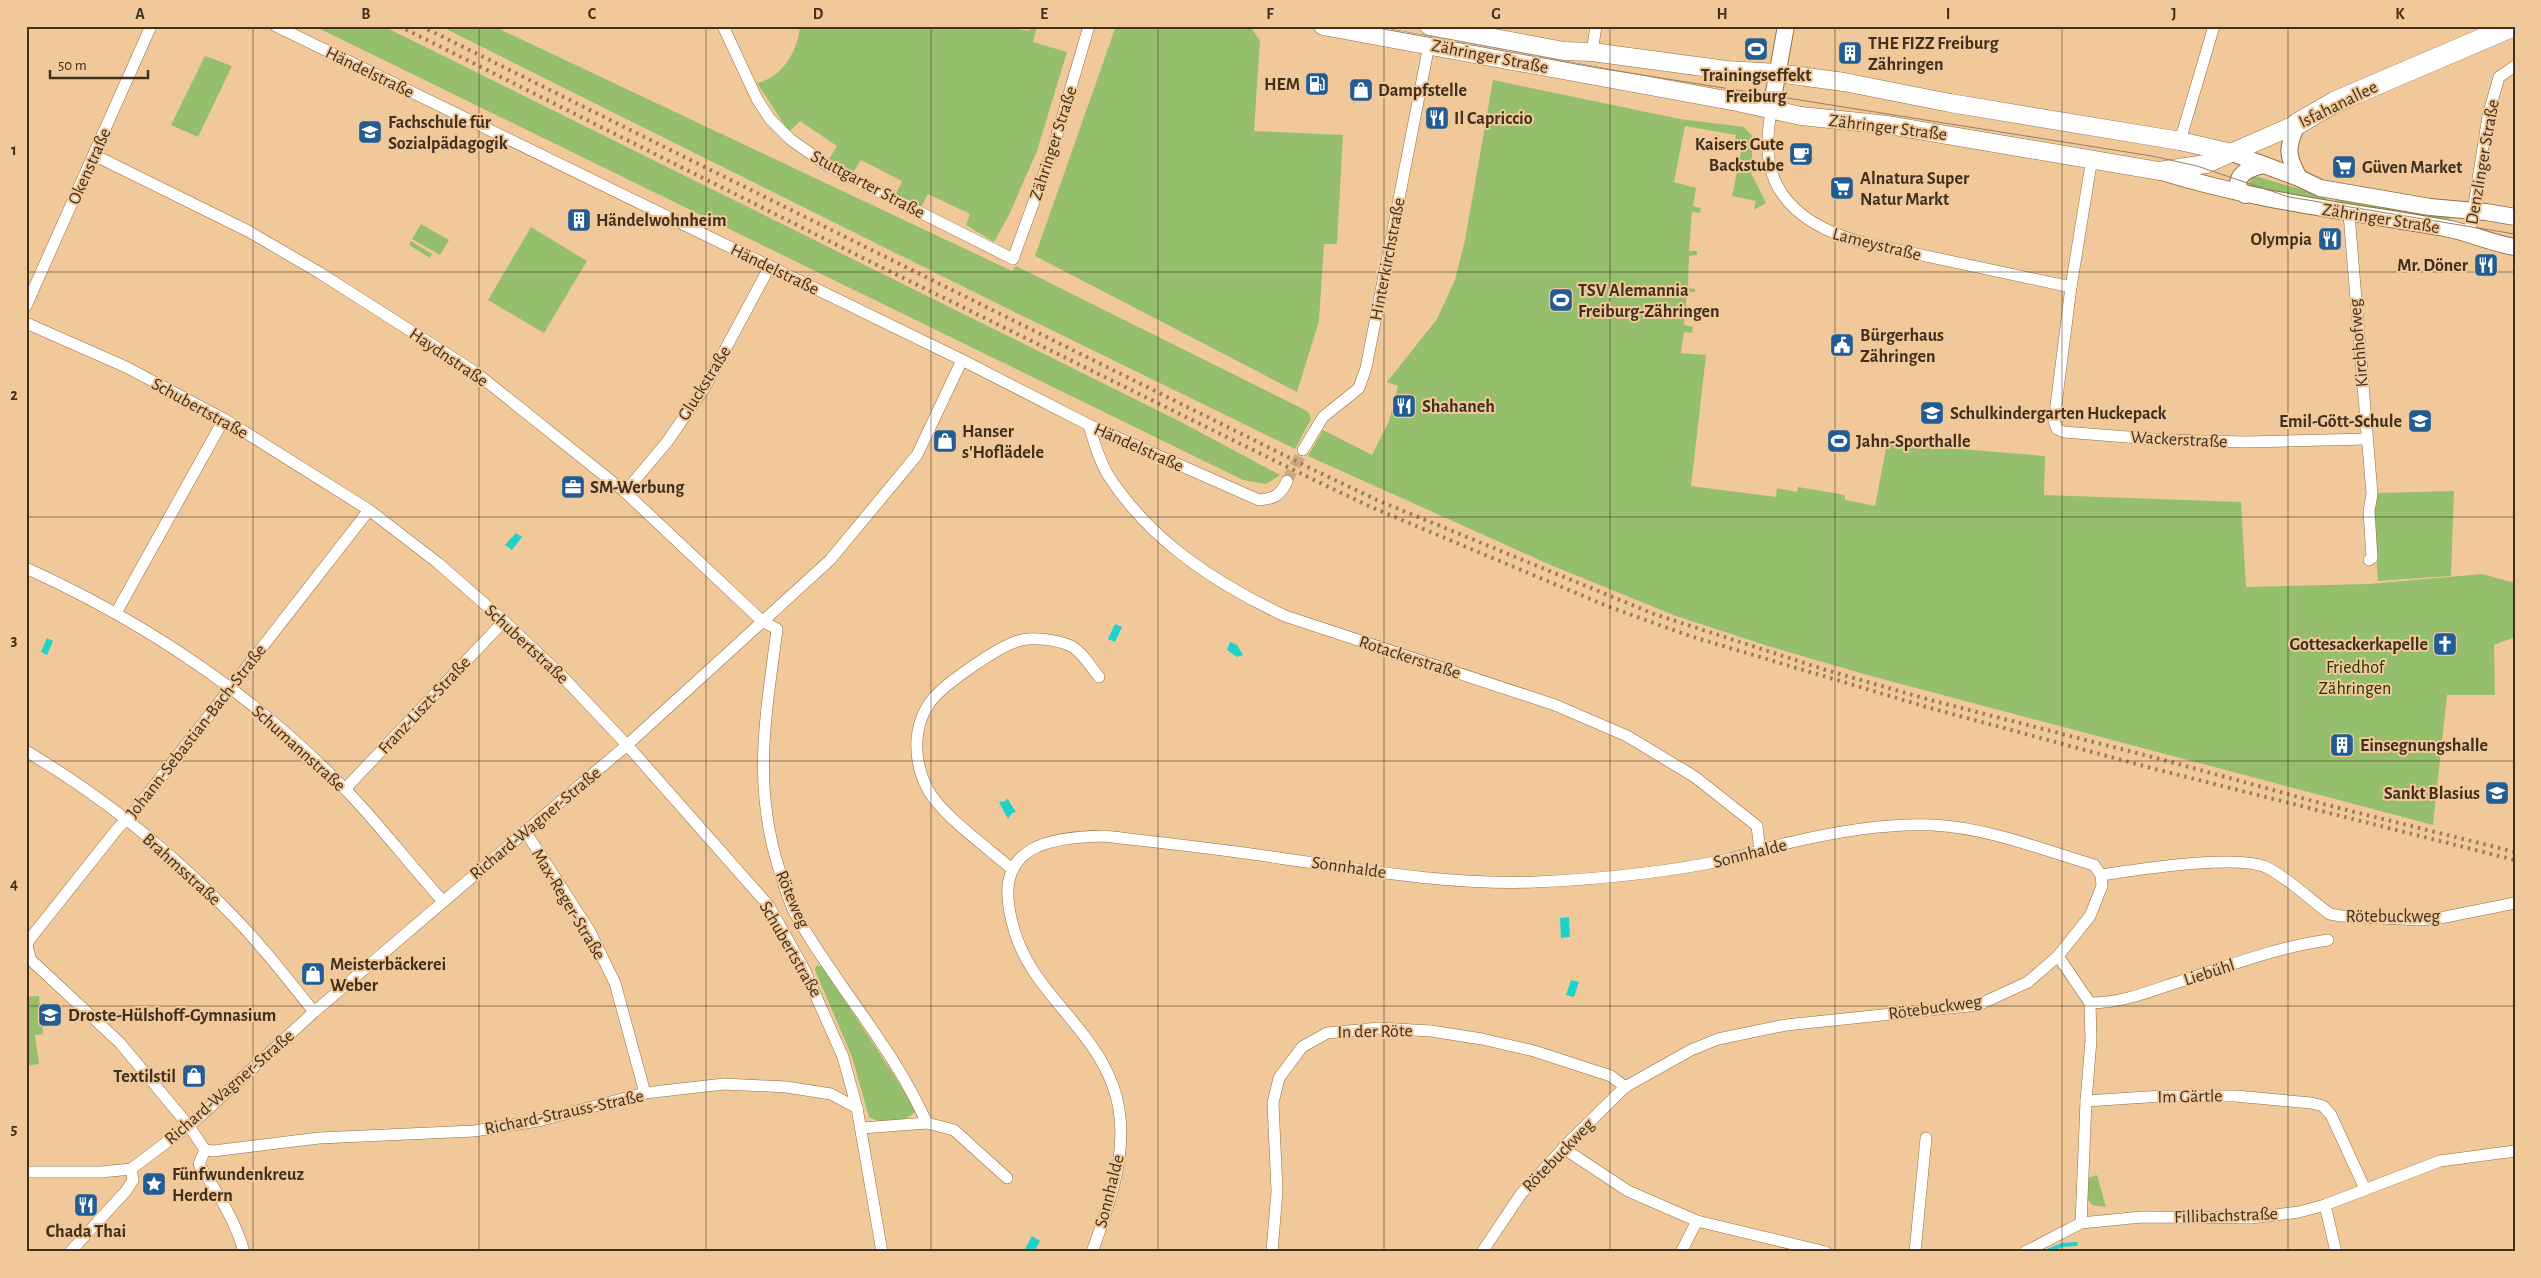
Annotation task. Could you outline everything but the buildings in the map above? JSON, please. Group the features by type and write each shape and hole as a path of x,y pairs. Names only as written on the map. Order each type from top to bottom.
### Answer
{"highway":[{"name":"Isfahanallee","path":"2297,124 2335,102 2513,26"}],"main road":[{"name":"Zähringer Straße","path":"1324,26 1801,116 1888,125 1961,136 2159,171"},
{"name":"Zähringer Straße","path":"1429,26 1564,51 1592,52 1726,70 1844,82 1950,103 2180,141 2232,154"},
{"name":"Isfahanallee","path":"2159,171 2197,166 2232,154 2297,124"}],"street":[{"name":"Okenstraße","path":"26,306 152,26"},
{"name":"Händelstraße","path":"276,26 962,360 1089,425 1259,500 1271,499 1277,496 1287,481"},
{"name":"Stuttgarter Straße","path":"723,26 741,69 770,119 790,139 828,166 1013,259"},
{"name":"Zähringer Straße","path":"1013,259 1052,152 1089,26"},
{"path":"1592,52 1596,26"},
{"path":"1771,109 1786,26"},
{"path":"2180,141 2214,26"},
{"name":"Hinterkirchstraße","path":"1303,450 1323,417 1359,388 1366,368 1429,45"},
{"name":"Denzlinger Straße","path":"2469,236 2488,116 2499,77 2515,66"},
{"name":"Lameystraße","path":"1771,109 1768,144 1776,184 1786,199 1815,225 1844,238 2070,287"},
{"path":"2297,124 2289,145 2290,160 2299,178"},
{"name":"Zähringer Straße","path":"2232,154 2299,178 2326,190 2430,207 2515,217"},
{"name":"Haydnstraße","path":"94,155 248,231 320,273 475,372 625,492 762,620"},
{"name":"Wackerstraße","path":"2092,158 2070,287 2054,421 2058,429 2064,432 2166,440 2246,442 2366,438"},
{"path":"2245,195 2238,187 2240,176 2245,171 2264,165"},
{"name":"Zähringer Straße","path":"2159,171 2245,195 2349,214 2448,229 2515,247"},
{"name":"Kirchhofweg","path":"2349,214 2372,494 2369,511 2372,558 2369,560"},
{"name":"Gluckstraße","path":"625,492 667,442 705,388 770,266"},
{"name":"Schubertstraße","path":"26,324 126,367 224,419 369,510 438,563 504,621 562,676 627,746 769,906 823,1006 843,1057 858,1108 882,1252"},
{"name":"Richard-Wagner-Straße","path":"131,1169 189,1126 314,1012 442,900 627,746 762,620 830,560 917,454 962,360"},
{"path":"116,613 224,419"},
{"name":"Rotackerstraße","path":"1089,425 1107,474 1122,494 1163,538 1206,574 1243,596 1285,616 1555,705 1627,736 1695,777 1757,826 1760,851"},
{"name":"Johann-Sebastian-Bach-Straße","path":"27,953 30,940 118,828 127,820 369,510"},
{"name":"Schumannstraße","path":"26,568 116,613 189,657 230,688 297,743 345,789 442,900"},
{"name":"Röteweg","path":"762,620 777,630 763,734 762,784 770,842 795,914 910,1088 927,1123"},
{"name":"Franz-Liszt-Straße","path":"345,789 504,621"},
{"path":"1012,869 945,810 928,789 918,762 917,734 921,719 928,704 941,690 986,659 1019,640 1040,639 1071,646 1083,657 1099,677"},
{"name":"Brahmsstraße","path":"26,751 66,775 127,820 179,863 228,911 314,1012"},
{"name":"Sonnhalde","path":"1092,1252 1103,1222 1118,1169 1121,1142 1119,1114 1114,1088 1090,1043 1034,972 1014,930 1008,904 1008,885 1012,869 1022,855 1036,846 1054,840 1081,836 1104,836 1376,872 1479,881 1598,879 1688,867 1760,851 1789,842 1844,832 1895,826 1934,825 2008,837 2094,865 2101,875"},
{"name":"Max-Reger-Straße","path":"525,831 589,930 615,984 645,1093"},
{"name":"Rötebuckweg","path":"1482,1252 1520,1194 1563,1148 1626,1088 1691,1050 1718,1039 1786,1025 1978,1005 2028,982 2058,956 2090,916 2102,886 2101,875 2168,866 2253,864 2268,868 2330,914 2341,916 2420,920 2515,903"},
{"name":"Liebühl","path":"2090,1003 2106,1003 2140,995 2296,944 2328,940"},
{"path":"27,953 31,960 50,979 120,1043 189,1126 205,1150 199,1164 226,1205 238,1230 244,1252"},
{"path":"2058,956 2090,1003 2091,1040 2086,1101 2081,1224"},
{"name":"In der Röte","path":"1272,1252 1277,1191 1273,1103 1279,1078 1302,1047 1327,1033 1379,1028 1431,1031 1482,1039 1534,1051 1611,1076 1626,1088"},
{"name":"Richard-Strauss-Straße","path":"205,1150 212,1152 319,1138 474,1131 538,1121 645,1093 724,1084 786,1086 831,1094 858,1108"},
{"name":"Im Gärtle","path":"2086,1101 2162,1096 2236,1096 2311,1102 2323,1106 2331,1114 2366,1189"},
{"path":"862,1128 927,1123 954,1130 1007,1178"},
{"path":"1915,1252 1926,1138"},
{"path":"1563,1148 1628,1191 1698,1221 1826,1252"},
{"name":"Fillibachstraße","path":"2025,1252 2081,1224 2142,1217 2251,1218 2299,1212 2325,1205 2440,1161 2515,1151"},
{"path":"26,1172 101,1172 131,1169 133,1180 126,1191 70,1252"},
{"path":"2325,1205 2336,1252"},
{"path":"1681,1252 1698,1221"}],"green space":[{"path":"314,26 383,26 1179,421 1280,475 1266,484 1243,480"},
{"path":"440,26 493,26 1012,271 1016,266 1301,408 1308,412 1311,419 1295,449 998,304"},
{"path":"800,26 1003,26 1029,31 1030,26 1037,26 1033,42 1067,52 1037,151 1009,215 994,242 966,225 970,214 928,194 921,207 896,194 902,181 861,160 853,173 828,161 837,146 800,121 789,132 757,83 774,76 787,62 796,45"},
{"path":"1116,26 1228,26 1252,29 1260,41 1254,131 1343,135 1337,244 1324,244 1319,321 1297,392 1035,256"},
{"path":"205,56 232,66 198,137 171,125"},
{"name":"Friedhof Zähringen","path":"1493,80 1680,119 1744,127 1753,137 1751,173 1766,203 1754,210 1756,201 1732,196 1742,147 1734,146 1736,135 1685,126 1674,182 1696,188 1693,206 1701,208 1700,213 1692,212 1689,251 1697,251 1697,255 1689,256 1688,288 1695,289 1695,292 1687,292 1684,325 1693,327 1692,333 1684,332 1681,353 1706,355 1691,486 1776,497 1777,488 1797,492 1798,487 1845,495 1845,500 1875,506 1887,443 2045,456 2044,495 2241,502 2246,587 2368,584 2482,574 2515,583 2515,637 2494,645 2495,695 2447,695 2433,825 1871,676 1768,646 1676,616 1553,566 1308,456 1323,430 1372,455 1389,421 1398,386 1387,382 1437,319 1455,280 1465,240"},
{"path":"2252,175 2296,188 2327,194 2325,206 2248,187"},
{"path":"2336,196 2450,214 2449,223 2334,207"},
{"path":"421,224 449,240 440,255 412,239"},
{"path":"531,227 587,261 544,333 488,300"},
{"path":"411,241 432,254 430,258 409,245"},
{"path":"2454,491 2451,576 2378,581 2372,504 2378,493"},
{"path":"816,966 822,966 917,1110 907,1118 895,1122 882,1122 869,1117 852,1057 815,970"},
{"path":"39,996 43,1034 35,1035 39,1064 26,1066 26,997"},
{"path":"2097,1175 2106,1207 2092,1205 2088,1200 2088,1178"}],"water":[{"path":"516,533 522,537 512,550 505,545"},
{"path":"1115,624 1122,627 1115,642 1108,639"},
{"path":"47,638 53,641 47,655 41,652"},
{"path":"1230,642 1237,645 1243,655 1237,657 1227,650"},
{"path":"1007,798 1016,812 1012,813 1008,819 999,802 1006,801"},
{"path":"1569,917 1570,937 1561,938 1560,918"},
{"path":"1571,980 1579,982 1574,997 1566,995"},
{"path":"1032,1236 1040,1241 1034,1252 1025,1249"}],"waterway":[{"path":"2045,1252 2062,1245 2076,1244"}],"tunnel":[{"path":"1287,481 1303,450"}],"tram line":[{"path":"1367,26 1598,68 2152,156 2197,166 2289,197 2515,234"}],"railway":[{"path":"399,26 877,265 1312,479 1371,507 1607,606 1690,636 1930,708 2155,769 2515,860"},
{"path":"421,26 1316,471 1377,500 1654,614 1826,670 1930,700 2160,759 2331,806 2515,852"}],"place":[{"name":"Trainingseffekt Freiburg","path":"1756,49"},
{"name":"THE FIZZ Freiburg Zähringen","path":"1850,53"},
{"name":"HEM","path":"1317,84"},
{"name":"Dampfstelle","path":"1361,90"},
{"name":"Il Capriccio","path":"1437,118"},
{"name":"Fachschule für Sozialpädagogik","path":"370,132"},
{"name":"Kaisers Gute Backstube","path":"1801,154"},
{"name":"Güven Market","path":"2344,167"},
{"name":"Alnatura Super Natur Markt","path":"1842,188"},
{"name":"Händelwohnheim","path":"579,220"},
{"name":"Olympia","path":"2330,239"},
{"name":"Mr. Döner","path":"2486,265"},
{"name":"TSV Alemannia Freiburg-Zähringen","path":"1561,300"},
{"name":"Bürgerhaus Zähringen","path":"1842,345"},
{"name":"Shahaneh","path":"1404,406"},
{"name":"Schulkindergarten Huckepack","path":"1932,413"},
{"name":"Emil-Gött-Schule","path":"2420,421"},
{"name":"Hanser s'Hoflädele","path":"945,441"},
{"name":"Jahn-Sporthalle","path":"1839,441"},
{"name":"SM-Werbung","path":"573,487"},
{"name":"Gottesackerkapelle","path":"2445,644"},
{"name":"Einsegnungshalle","path":"2342,745"},
{"name":"Sankt Blasius","path":"2497,793"},
{"name":"Meisterbäckerei Weber","path":"313,974"},
{"name":"Droste-Hülshoff-Gymnasium","path":"50,1015"},
{"name":"Textilstil","path":"194,1076"},
{"name":"Fünfwundenkreuz Herdern","path":"154,1184"},
{"name":"Chada Thai","path":"86,1205"}]}
